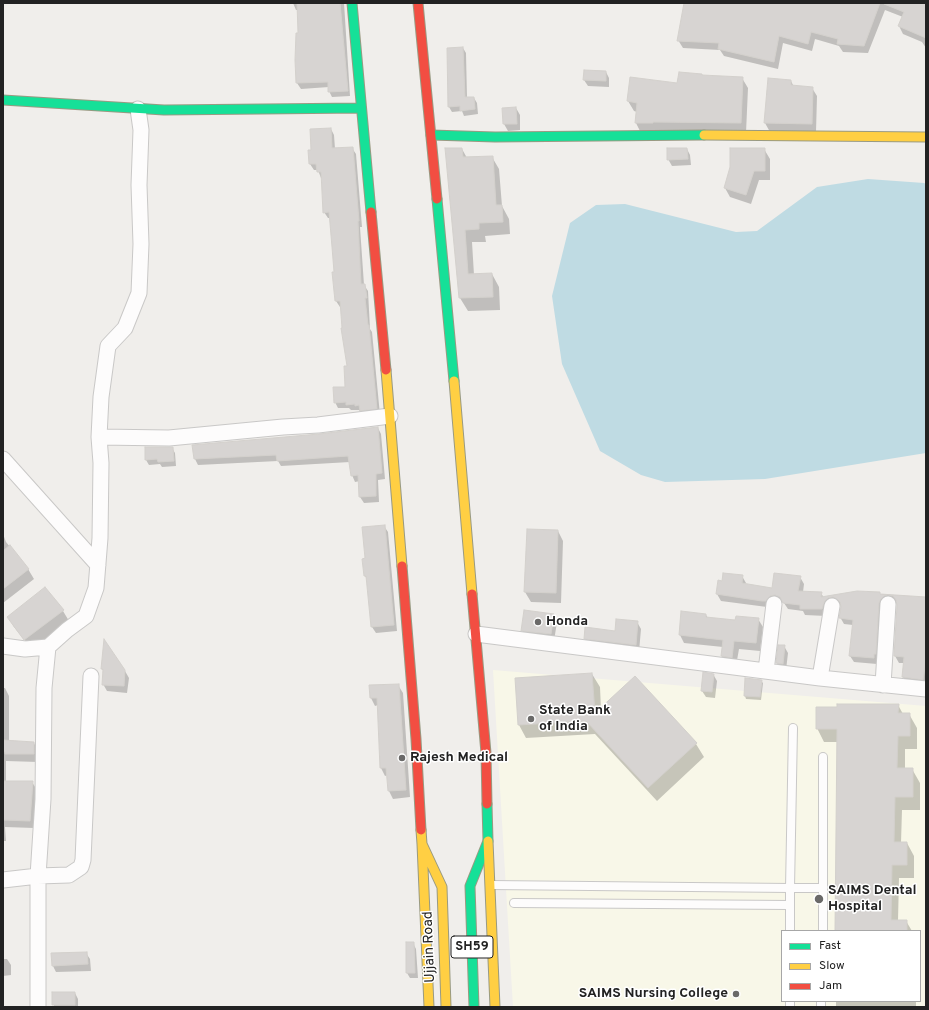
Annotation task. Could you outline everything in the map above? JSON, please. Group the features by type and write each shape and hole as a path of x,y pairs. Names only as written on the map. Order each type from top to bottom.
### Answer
{"main road":[{"path":"352,3 390,416 416,739 429,1007"},
{"path":"418,3 445,280 486,753 495,1007"},
{"path":"3,100 138,109 361,108"},
{"path":"431,135 495,137 672,135 926,137"},
{"name":"SH59","path":"474,1007 470,886 488,842"},
{"name":"Ujjain Road","path":"422,844 442,887 446,1007"}],"street":[{"path":"3,646 25,648 48,647 86,616 96,588 100,538 100,397 108,346 125,328 139,293 141,244 141,130 138,109"},
{"path":"99,437 169,438 318,425 390,416"},
{"path":"3,459 98,565"},
{"path":"766,671 774,604"},
{"path":"883,685 888,604"},
{"path":"820,678 832,606"},
{"path":"476,634 820,678 926,689"},
{"path":"38,1007 38,876 43,799 44,688 48,647"},
{"path":"3,880 38,876 69,875 81,867 83,860 91,676"}],"lane":[{"path":"790,930 793,728"},
{"path":"823,757 823,930"},
{"path":"490,885 823,888"},
{"path":"514,903 790,905"}],"shaded area":[{"path":"493,670 926,706 926,1007 513,1007"}],"water":[{"path":"868,179 926,184 926,453 765,479 665,482 641,475 600,451 562,364 552,296 570,223 596,205 625,204 736,232 757,231 817,187"}],"building":[{"path":"297,3 340,3 348,91 328,92 328,82 296,83 296,33 298,33"},
{"path":"684,3 880,3 864,46 837,44 838,39 811,32 808,44 779,36 774,62 718,49 719,43 677,41"},
{"path":"884,3 926,3 926,38 898,26 904,12"},
{"path":"463,47 465,97 474,97 475,109 460,111 460,106 448,107 447,48"},
{"path":"584,70 606,71 606,81 583,80"},
{"path":"679,72 743,77 741,123 635,123 637,103 627,101 630,77 677,83"},
{"path":"768,78 791,80 791,85 813,87 812,124 764,123"},
{"path":"516,107 517,124 503,124 502,108"},
{"path":"331,128 332,148 353,147 359,221 361,284 365,284 367,298 365,298 377,409 360,411 359,405 346,405 346,402 334,403 333,387 345,387 344,366 347,366 341,328 340,301 335,301 329,212 323,213 321,172 317,172 316,164 309,164 308,150 311,150 310,129"},
{"path":"445,148 462,148 463,157 493,156 496,205 502,205 503,222 479,223 479,229 465,230 468,274 492,273 493,297 459,298"},
{"path":"667,148 687,148 688,159 667,160"},
{"path":"730,148 765,148 765,171 754,171 746,195 724,188 730,167"},
{"path":"378,427 382,473 376,474 376,496 359,497 358,475 351,476 348,456 277,461 276,455 194,459 192,445 319,434"},
{"path":"145,447 173,447 174,461 158,462 157,459 145,460"},
{"path":"385,525 394,625 371,627 366,576 364,576 362,559 365,558 362,527"},
{"path":"527,529 558,530 556,593 524,592"},
{"path":"10,545 29,569 3,589 3,551"},
{"path":"723,573 743,575 742,583 772,588 774,573 801,576 798,591 822,592 821,597 857,591 926,597 926,660 923,680 902,677 904,657 894,656 897,605 893,596 884,596 879,603 876,654 874,654 874,658 849,656 853,620 839,618 841,607 840,602 837,599 833,597 828,598 822,609 800,609 800,605 783,603 780,597 775,595 770,596 766,601 762,601 716,594 718,580 722,581"},
{"path":"45,587 64,610 24,640 7,617"},
{"path":"524,610 554,614 551,634 521,631"},
{"path":"681,611 706,614 706,617 735,620 736,616 759,618 756,643 734,641 732,658 721,656 723,640 679,635"},
{"path":"616,619 638,621 636,645 584,639 585,627 615,631"},
{"path":"104,639 125,670 124,686 102,685 103,669 101,669"},
{"path":"778,645 785,645 783,664 776,663"},
{"path":"703,672 714,674 712,692 701,691"},
{"path":"592,673 595,713 635,676 697,743 648,788 586,721 518,725 515,678"},
{"path":"745,678 762,680 760,697 744,696"},
{"path":"399,684 406,790 388,791 386,768 380,768 377,698 370,698 369,685"},
{"path":"837,704 899,704 898,713 910,713 910,736 898,736 897,768 913,768 913,797 895,797 894,842 907,842 907,865 892,865 891,920 907,920 907,930 835,930 837,729 816,729 816,707 837,707"},
{"path":"3,740 34,742 34,754 5,754 5,752 3,752"},
{"path":"3,781 33,781 30,821 3,820"},
{"path":"406,942 414,942 415,973 406,973"},
{"path":"87,952 88,964 52,966 51,953"},
{"path":"52,992 75,992 75,1005 52,1005"}],"traffic: fast":[{"path":"352,3 371,212"},
{"path":"3,100 164,110 361,108"},
{"path":"431,135 495,137 704,135"},
{"path":"437,199 454,381"},
{"path":"474,1007 470,886 488,841 487,804"}],"traffic: slow":[{"path":"704,135 926,137"},
{"path":"386,370 402,566"},
{"path":"454,381 472,594"},
{"path":"421,830 422,844 442,887 446,1007"},
{"path":"488,841 495,1007"},
{"path":"422,844 429,1007"}],"traffic: jam":[{"path":"418,3 437,199"},
{"path":"371,212 386,370"},
{"path":"402,566 416,739 421,830"},
{"path":"472,594 486,753 487,804"}],"place":[{"name":"Honda","path":"538,622"},
{"name":"State Bank of India","path":"531,719"},
{"name":"Rajesh Medical","path":"402,758"},
{"name":"SAIMS Dental Hospital","path":"819,899"},
{"name":"SAIMS Nursing College","path":"736,994"}]}
